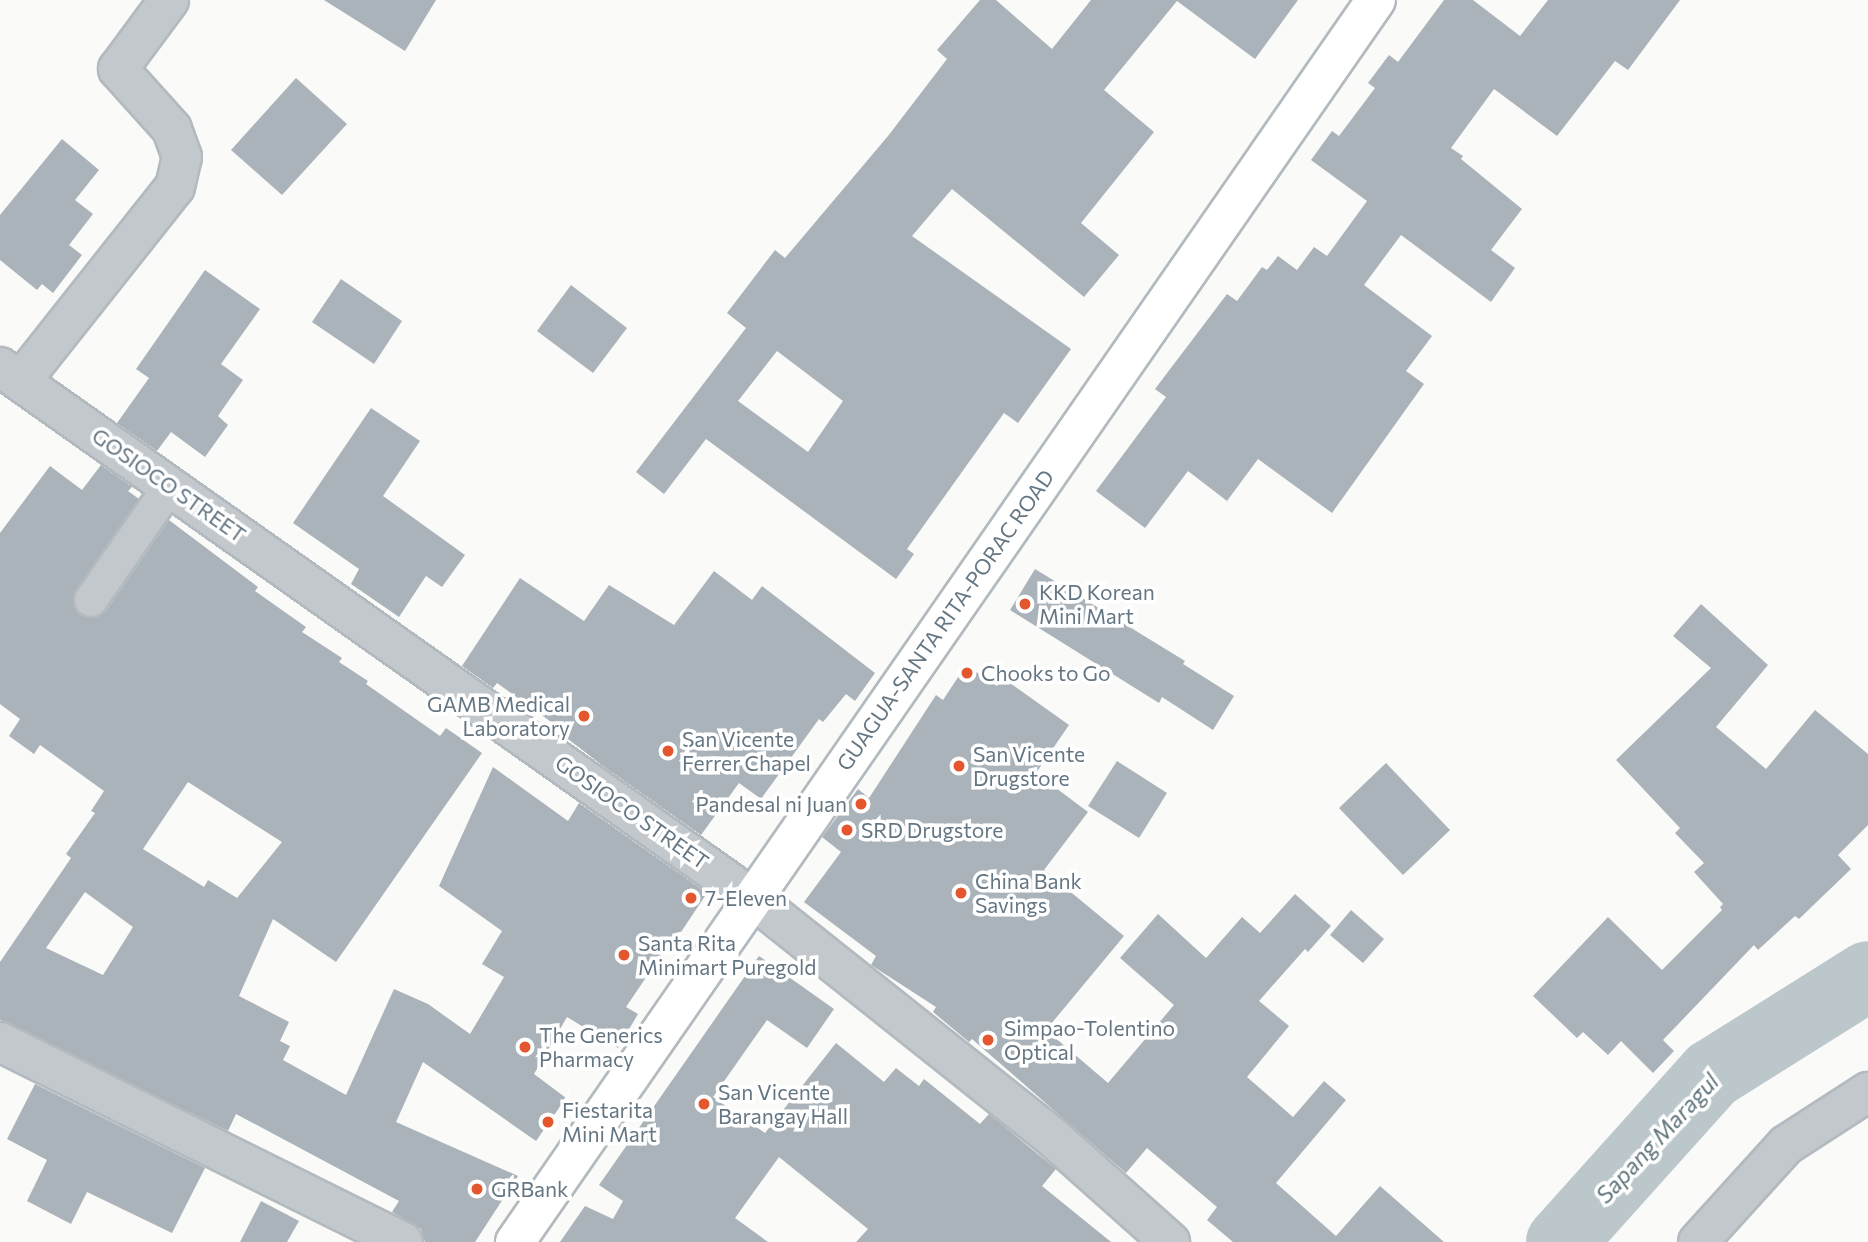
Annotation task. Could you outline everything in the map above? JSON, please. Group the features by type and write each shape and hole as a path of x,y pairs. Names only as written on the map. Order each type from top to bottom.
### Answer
{"main road":[{"name":"GUAGUA-SANTA RITA-PORAC ROAD","path":"515,1242 1376,0"}],"street":[{"path":"11,374 175,187 182,158 172,129 118,69 169,0"},
{"name":"GOSIOCO STREET","path":"11,374 752,898 1050,1135 1170,1242"},
{"path":"91,600 170,486"},
{"path":"0,1042 402,1242"},
{"path":"1699,1242 1786,1145 1868,1092"}],"building":[{"path":"324,0 436,0 405,51"},
{"path":"980,0 996,0 1052,49 1091,0 1298,0 1255,59 1177,1 1104,90 1154,132 1081,223 1119,255 1084,297 952,189 912,236 1071,349 1018,423 1004,413 907,549 914,554 896,579 706,439 664,494 636,472 746,328 727,313 775,250 785,258 888,136 947,59 937,50","holes":["777,351 843,401 808,452 738,401"]},
{"path":"1444,0 1473,0 1520,36 1548,0 1680,0 1628,70 1615,61 1557,136 1494,89 1451,148 1522,209 1491,250 1515,268 1491,302 1401,235 1364,285 1432,336 1406,371 1424,384 1332,513 1258,459 1227,501 1188,471 1145,528 1096,491 1166,397 1155,389 1227,294 1237,301 1262,267 1267,270 1278,256 1297,270 1314,247 1327,256 1367,201 1311,160 1332,131 1339,136 1375,88 1368,83 1389,55 1398,62"},
{"path":"296,78 347,124 282,195 231,150"},
{"path":"62,139 99,170 75,200 93,214 69,245 82,255 53,293 42,284 37,290 0,260 0,215"},
{"path":"205,270 260,309 221,364 243,380 218,416 228,425 205,457 171,432 157,451 117,423 149,378 136,369"},
{"path":"341,279 402,321 374,364 312,322"},
{"path":"571,285 627,328 593,373 537,331"},
{"path":"371,408 420,441 383,496 465,555 442,587 426,576 399,617 351,584 359,569 293,523"},
{"path":"101,465 132,487 128,491 139,499 76,590 73,599 80,615 90,618 106,611 169,520 258,587 255,591 306,627 302,632 342,658 339,662 368,681 366,684 440,736 446,728 482,753 336,962 273,919 239,996 289,1022 280,1041 290,1046 283,1060 346,1095 394,989 428,1004 470,1034 504,977 482,964 502,931 439,886 493,767 568,821 579,803 707,893 626,1007 638,1014 618,1048 567,1017 534,1074 566,1098 536,1141 423,1062 396,1122 518,1176 475,1242 425,1242 421,1229 392,1212 399,1201 236,1114 228,1131 0,1020 0,962 71,858 66,854 95,813 91,811 104,791 40,745 34,754 9,736 20,719 0,704 0,533 50,466 82,490","holes":["188,782 282,842 237,898 208,880 204,887 143,849","85,892 133,927 103,975 46,948"]},
{"path":"1035,569 1185,661 1183,664 1234,696 1213,730 1162,697 1159,703 1010,610"},
{"path":"714,571 752,600 762,586 875,673 855,701 846,694 823,722 819,719 761,799 739,783 701,835 603,766 559,732 561,729 497,683 493,688 462,666 520,578 584,621 609,585 674,625"},
{"path":"1701,604 1768,665 1716,727 1766,769 1815,710 1868,754 1868,825 1838,855 1851,869 1799,919 1795,916 1758,950 1754,945 1663,1040 1674,1051 1653,1073 1621,1041 1608,1055 1583,1032 1577,1038 1533,996 1608,917 1662,970 1722,910 1720,907 1723,904 1694,872 1704,863 1675,833 1680,828 1616,760 1711,668 1673,636"},
{"path":"966,665 997,686 1003,678 1069,725 1036,773 1088,812 1044,870 1124,936 1046,1030 1108,1083 1174,1005 1120,958 1158,914 1206,958 1242,917 1260,933 1295,894 1331,926 1308,952 1305,949 1259,1001 1289,1026 1247,1077 1293,1117 1324,1081 1346,1100 1276,1183 1336,1236 1380,1186 1444,1242 1233,1242 1207,1220 1217,1207 1147,1148 1126,1173 972,1039 969,1042 933,1012 936,1007 871,965 876,956 804,902 841,852 822,837 858,789 869,798 936,695 943,700"},
{"path":"1117,761 1167,793 1139,838 1088,806"},
{"path":"1386,763 1450,830 1403,875 1339,808"},
{"path":"1351,910 1384,939 1363,963 1330,935"},
{"path":"759,956 834,1009 807,1048 767,1020 713,1097 765,1133 836,1043 884,1082 896,1068 919,1086 924,1079 980,1124 989,1114 1056,1169 1042,1186 1111,1242 856,1242 868,1229 779,1157 735,1218 768,1242 560,1242 585,1206 613,1219 623,1201 599,1185"},
{"path":"35,1084 205,1168 172,1233 87,1192 71,1224 27,1201 47,1160 7,1139"},
{"path":"261,1201 299,1221 287,1242 240,1242"}],"waterway":[{"name":"Sapang Maragul","path":"1561,1242 1712,1074 1868,976"}],"place":[{"name":"KKD Korean Mini Mart","path":"1025,604"},
{"name":"Chooks to Go","path":"967,673"},
{"name":"GAMB Medical Laboratory","path":"584,716"},
{"name":"San Vicente Ferrer Chapel","path":"668,751"},
{"name":"San Vicente Drugstore","path":"959,766"},
{"name":"Pandesal ni Juan","path":"861,804"},
{"name":"SRD Drugstore","path":"847,830"},
{"name":"China Bank Savings","path":"961,893"},
{"name":"7-Eleven","path":"691,898"},
{"name":"Santa Rita Minimart Puregold","path":"624,955"},
{"name":"Simpao-Tolentino Optical","path":"988,1040"},
{"name":"The Generics Pharmacy","path":"525,1047"},
{"name":"San Vicente Barangay Hall","path":"704,1104"},
{"name":"Fiestarita Mini Mart","path":"548,1122"},
{"name":"GRBank","path":"477,1189"}]}
